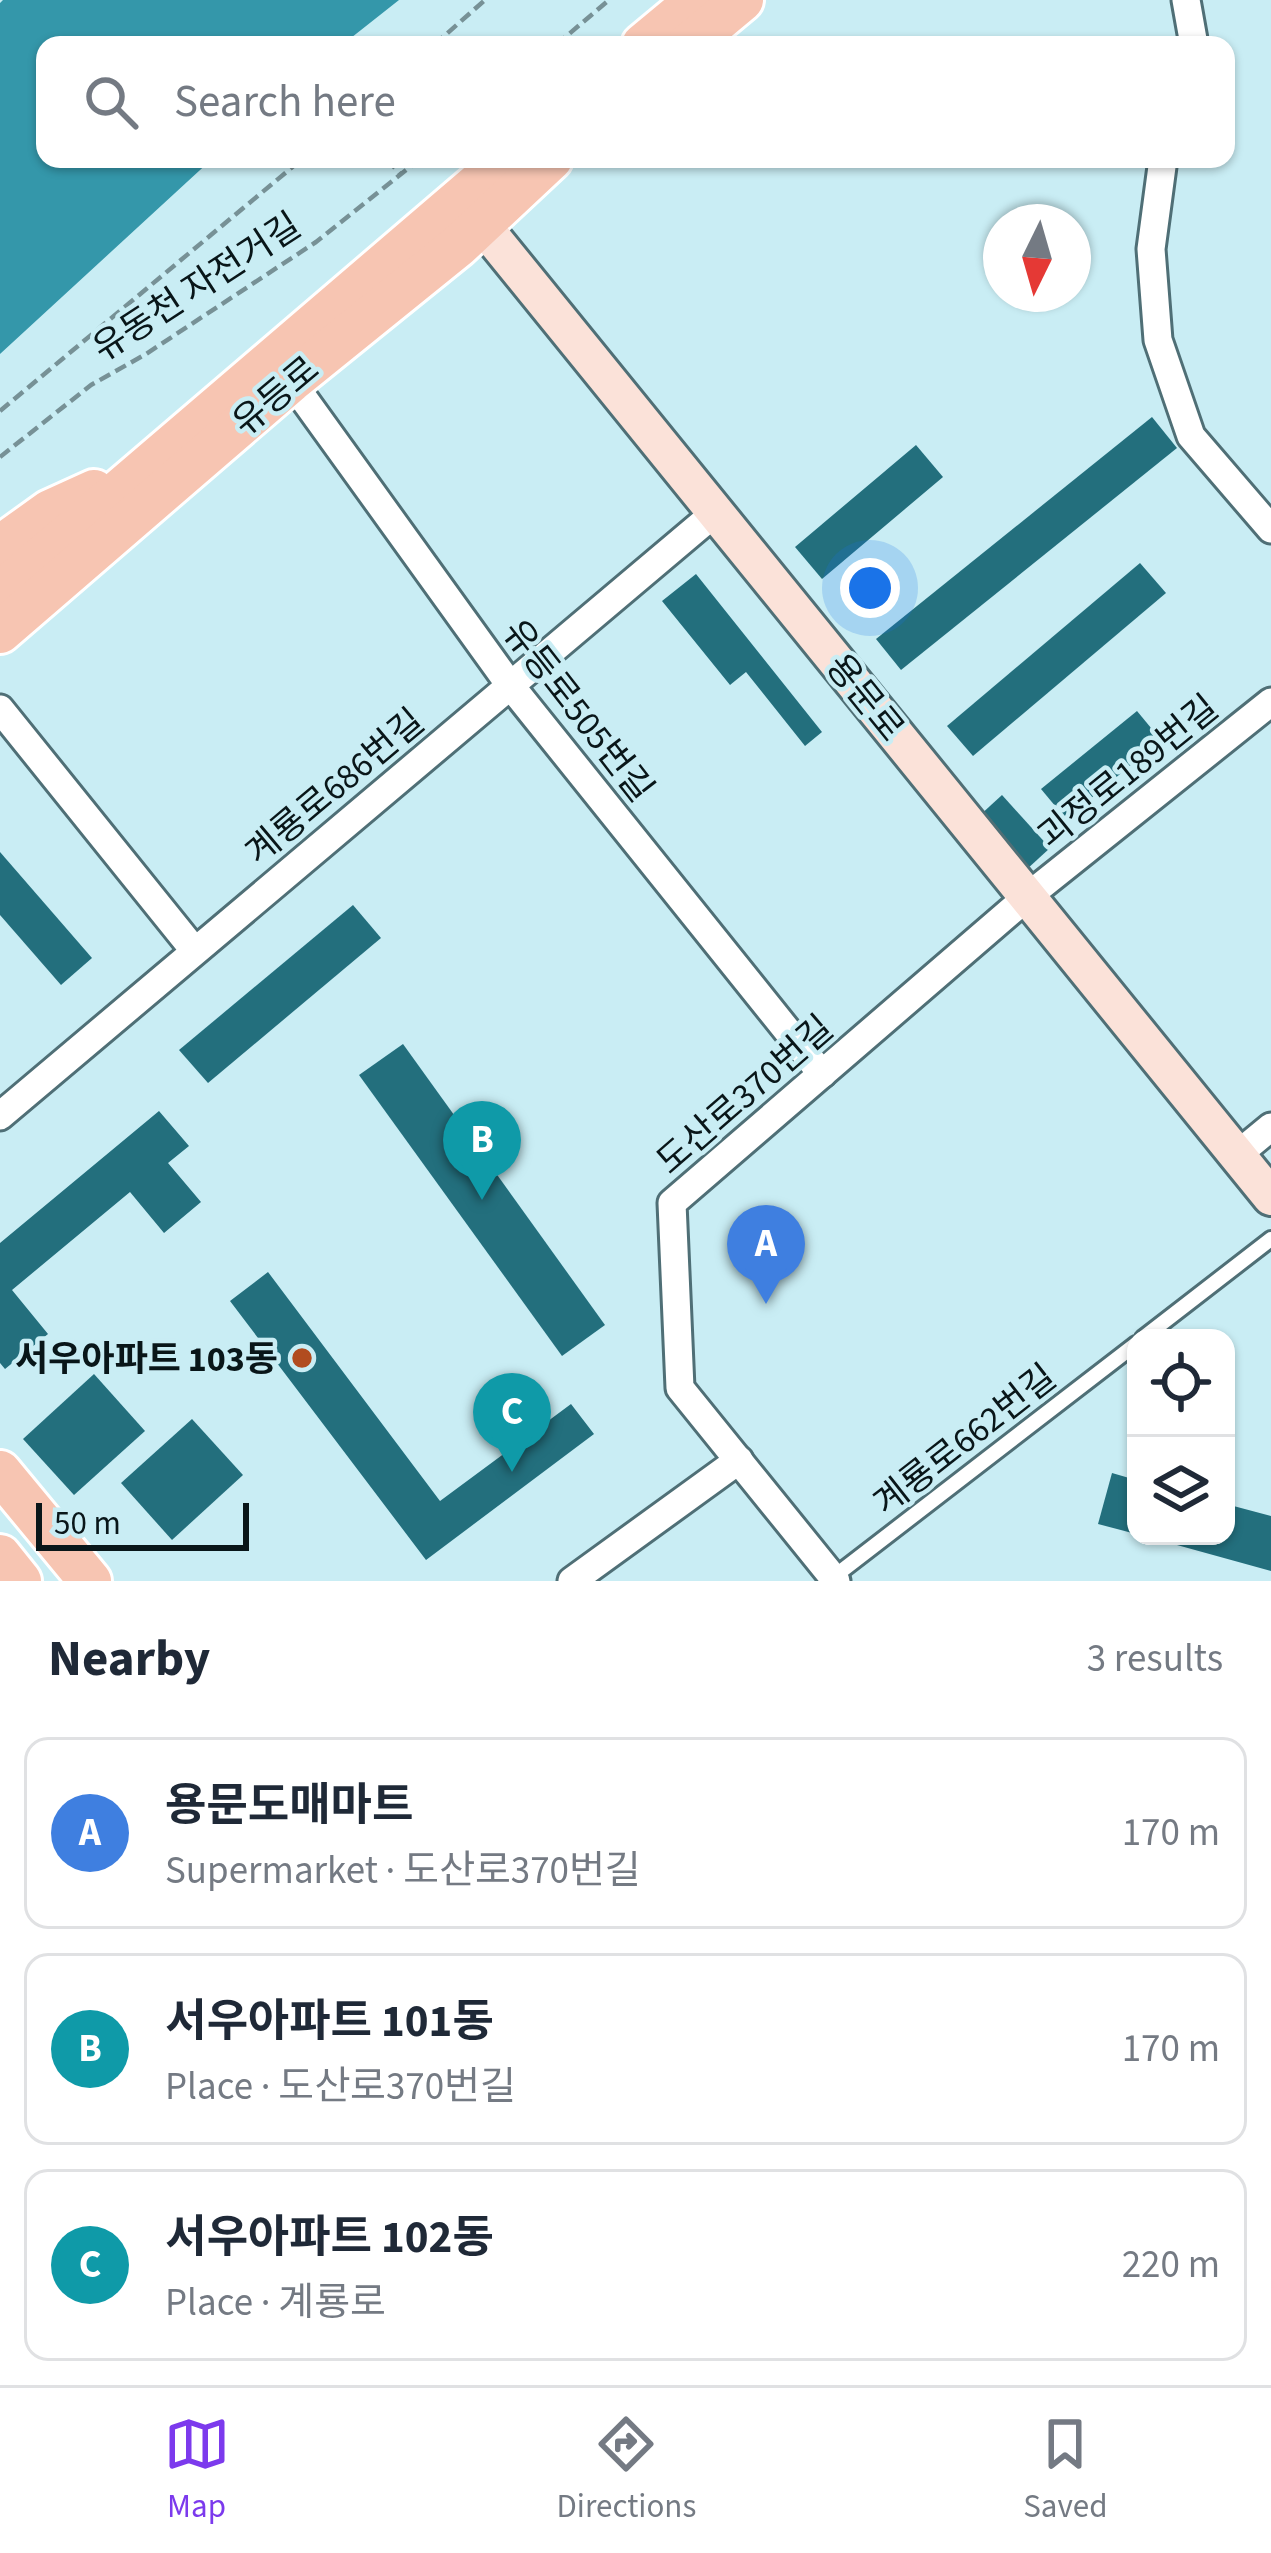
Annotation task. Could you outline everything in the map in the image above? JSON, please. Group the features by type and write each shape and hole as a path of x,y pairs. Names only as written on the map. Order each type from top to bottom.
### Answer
{"main road":[{"path":"654,36 697,0"},
{"path":"699,36 742,0"},
{"name":"유등로","path":"0,632 291,380 471,211 501,168"},
{"name":"유등로","path":"0,593 144,468 471,211 540,168"},
{"path":"0,547 50,511 144,468"},
{"path":"0,1472 89,1581"},
{"path":"0,1556 20,1581"}],"street":[{"path":"1186,0 1192,36"},
{"path":"1161,168 1151,249 1158,340 1191,436 1271,529"},
{"name":"용문로","path":"471,211 1271,1197"},
{"name":"유등로505번길","path":"291,380 510,685 822,1074"},
{"name":"계룡로686번길","path":"0,1116 716,512"},
{"name":"괴정로189번길","path":"1027,897 1271,702"},
{"path":"0,709 194,950"},
{"name":"도산로370번길","path":"833,1580 680,1388 672,1202 1027,897"},
{"path":"1237,1156 1271,1127"},
{"path":"572,1581 739,1460"}],"lane":[{"path":"1155,1329 1271,1239"},
{"name":"계룡로662번길","path":"833,1580 1127,1351"}],"path":[{"path":"444,36 485,0"},
{"path":"567,36 609,0"},
{"path":"0,411 291,168"},
{"path":"394,168 401,176"},
{"name":"유동천 자전거길","path":"0,457 91,385 316,242 410,168"}],"water":[{"path":"399,0 353,36 36,36 36,168 202,168 0,354 0,3"}],"building":[{"path":"1152,417 1177,448 901,670 876,639"},
{"path":"916,445 943,477 822,579 795,547"},
{"path":"1140,563 1166,593 973,756 947,726"},
{"path":"696,574 822,732 805,746 746,672 730,685 662,601"},
{"path":"1137,711 1161,740 1066,819 1041,789"},
{"path":"1002,795 1050,848 1026,870 978,817"},
{"path":"0,852 92,958 61,985 0,915"},
{"path":"353,905 381,938 208,1083 179,1050"},
{"path":"403,1044 605,1325 562,1356 359,1075"},
{"path":"159,1111 189,1146 168,1163 201,1202 164,1233 130,1192 12,1290 48,1334 5,1369 0,1363 0,1243"},
{"path":"268,1272 440,1501 571,1404 594,1434 426,1560 230,1301"},
{"path":"94,1374 145,1431 74,1495 23,1439"},
{"path":"192,1419 243,1475 172,1540 121,1483"},
{"path":"1112,1473 1127,1477 1127,1532 1098,1524"},
{"path":"1235,1506 1271,1516 1271,1571 1177,1545 1235,1545"}],"place":[{"name":"서우아파트 101동","path":"482,1200"},
{"name":"용문도매마트","path":"766,1304"},
{"name":"서우아파트 103동","path":"302,1358"},
{"name":"서우아파트 102동","path":"512,1472"}]}
